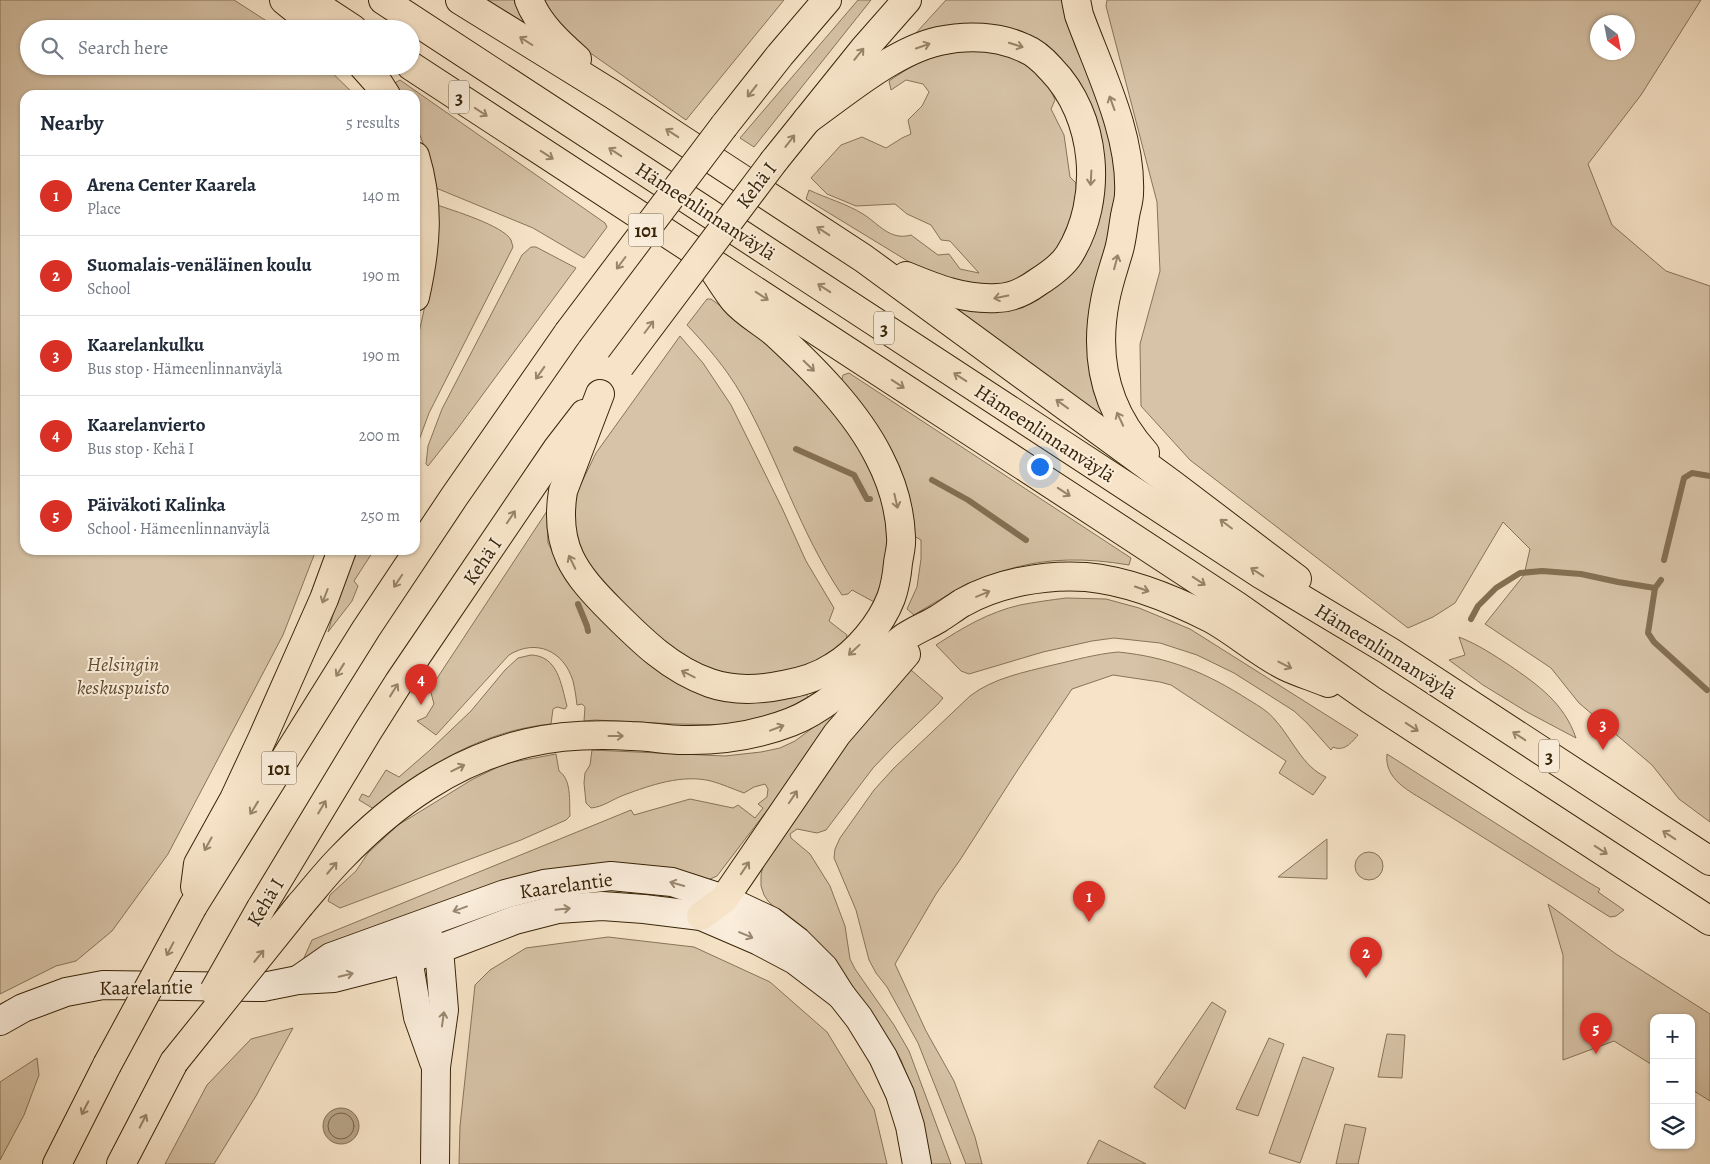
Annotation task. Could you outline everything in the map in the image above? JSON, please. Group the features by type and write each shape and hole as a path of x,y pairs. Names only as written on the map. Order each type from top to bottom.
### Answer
{"highway":[{"path":"284,0 310,20"},
{"path":"310,0 340,20"},
{"name":"Hämeenlinnanväylä","path":"383,0 414,20"},
{"path":"460,0 612,94 863,258 1172,484 1275,561 1389,651"},
{"path":"529,0 543,24 562,46 612,94"},
{"path":"780,55 808,0"},
{"name":"101","path":"420,548 568,333 724,126 780,55 827,0"},
{"name":"Kehä I","path":"121,1164 174,1062 261,908 399,682 557,449 774,161 864,49 907,0"},
{"path":"1076,0 1122,133 1127,162 1129,194 1120,247 1105,301 1100,345 1103,375 1126,432 1172,484"},
{"name":"Hämeenlinnanväylä","path":"420,24 1254,569 1389,651 1710,861"},
{"path":"807,120 882,67 912,50 938,41 969,37 1000,40 1026,48 1060,78 1073,98 1082,119 1089,146 1092,175 1088,207 1079,234 1068,256 1050,275 1026,290 999,298 978,298 961,296 936,289 863,258"},
{"name":"Hämeenlinnanväylä","path":"420,72 1237,606 1371,700 1710,921"},
{"path":"371,75 383,90"},
{"path":"420,172 425,221 423,262 420,275"},
{"path":"600,394 563,491 560,528 565,546 581,578 629,628 668,663 712,684 734,689 774,687 813,678 834,667 868,636 891,597 897,575 901,539 899,512 893,488 878,456 856,418 781,339 735,301 706,260"},
{"path":"193,906 198,864 234,799 324,599 340,555"},
{"name":"101","path":"57,1164 193,906 366,629 415,555"},
{"path":"174,1062 340,858 412,794 482,757 528,743 574,736 633,736 682,740 730,738 766,732 798,720 836,696 906,637 964,602 990,591 1021,582 1076,577 1112,581 1138,588 1171,600 1212,620 1284,665 1371,700"},
{"path":"701,916 724,899 837,734 940,618"}],"main road":[{"name":"Kaarelantie","path":"298,980 331,957 505,894 544,884 603,876 672,882 724,899 771,921 797,941 824,968 841,995 859,1018 883,1057 900,1094 910,1126 917,1164"},
{"name":"Kaarelantie","path":"0,1021 23,1008 66,992 103,985 263,987 298,980 334,978 408,959 516,920 558,909 602,906 701,916 760,941 795,960 841,995"},
{"path":"414,926 439,949 444,1010 436,1067 435,1164"},
{"path":"414,926 408,959 418,1017 436,1067"}],"green space":[{"name":"Helsingin keskuspuisto","path":"0,0 234,0 265,20 20,20 20,75 334,75 350,90 20,90 20,555 314,555 283,635 168,854 112,931 76,961 56,966 0,994"},
{"path":"483,0 515,0 526,21 526,26"},
{"path":"542,0 784,0 686,120 576,43 561,30"},
{"path":"858,0 871,0 754,147 740,138"},
{"path":"946,0 1065,0 1106,116 1116,178 1107,420 956,311 956,307 1087,245 1066,67 920,36 916,33"},
{"path":"1107,0 1701,0 1641,95 1588,164 1612,225 1666,271 1710,286 1710,822 1679,799 1652,765 1579,703 1551,668 1485,624 1524,575 1530,549 1503,522 1455,603 1433,617 1408,628 1190,460 1141,406 1140,344 1160,271 1157,202 1106,6"},
{"path":"973,50 994,51 1024,63 1039,75 1051,91 1055,100 1051,109 1064,135 1070,177 1076,183 1077,205 1056,255 1014,284 981,288 924,271 806,199 809,190 843,204 857,210 891,234 897,236 911,235 938,255 949,254 960,269 979,273 950,241 941,240 931,225 907,214 895,204 856,206 827,194 811,178 841,145 862,137 886,148 911,134 908,120 922,106 929,92 923,84 906,80 891,90 889,81 928,59 948,53"},
{"path":"400,80 414,90 397,90 393,84"},
{"path":"420,94 605,223 607,227 584,258 533,228 436,188 429,159 420,135"},
{"path":"437,205 499,229 511,240 513,247 429,413 420,437 420,328 431,278"},
{"path":"531,247 536,247 576,268 428,466 426,464 428,446 442,409 522,255"},
{"path":"707,299 711,299 733,315 767,343 815,391 845,425 864,453 885,499 891,550 876,603 852,590 848,594 842,595 814,547 741,394 716,358 687,325"},
{"path":"680,336 703,363 731,405 806,561 834,608 829,621 847,635 846,642 830,655 808,665 769,675 724,675 700,666 669,648 604,586 582,556 575,535 573,513 578,490 596,453"},
{"path":"849,373 1131,558 1129,565 1069,560 1042,562 1016,567 966,586 914,615 907,609 917,587 921,559 921,540 914,536 841,384 843,375"},
{"path":"551,505 547,522 548,543 563,572 655,666 803,690 811,701 738,725 584,721 585,707 582,704 577,705 573,681 563,662 548,650 529,648 509,655 436,735 417,721 426,717 434,704 430,689"},
{"path":"352,555 371,555 354,581 358,586 352,601 328,632"},
{"path":"1066,598 1106,599 1139,608 1190,629 1358,735 1344,748 1333,747 1331,750 1294,711 1234,673 1197,655 1160,643 1114,638 1092,641 1043,652 969,674 961,671 936,645 966,627 997,612 1020,605"},
{"path":"1459,637 1491,653 1540,688 1565,715 1576,738 1527,712 1483,685 1449,660 1465,655"},
{"path":"1118,652 1137,654 1171,662 1203,674 1233,690 1270,715 1282,728 1304,760 1326,777 1313,795 1279,773 1286,761 1171,685 1113,675 1072,689 936,894 895,964 926,1031 954,1081 975,1137 982,1164 966,1164 918,1043 887,987 869,960 856,910 834,858 835,849 840,838 874,790 894,768 970,696 999,680 1020,673 1085,657"},
{"path":"531,655 547,660 553,666 563,689 567,706 565,709 557,707 553,709 551,724 503,734 479,742 456,753 413,778 374,809 359,800 362,794 369,797 386,770 399,777 471,711 505,670 518,658"},
{"path":"911,670 943,698 873,768 826,830 817,833 797,829 790,834 791,838 810,854 830,886 845,926 850,959 909,1051 951,1164 931,1164 912,1088 901,1060 858,994 836,965 768,901 761,886 764,861 772,845 853,735"},
{"path":"850,700 839,712 717,876 708,880 673,869 360,938 303,960 312,940 631,810 634,815 690,799 733,808 738,805 755,818 763,808 758,804 767,797 768,789 765,784 754,787 744,793 700,779 667,782 591,808 586,803 584,783 585,773 590,765 592,750 725,756 761,752 780,748 795,741"},
{"path":"556,754 559,771 566,780 569,791 570,816 566,820 521,840 340,908 328,901 330,895 356,871 368,853 398,825 473,779 498,767 513,762"},
{"path":"1387,754 1600,889 1598,892 1624,910 1616,916 1610,917 1406,789 1389,771"},
{"path":"1327,839 1327,879 1278,877"},
{"path":"1369,852 1379,856 1383,866 1379,876 1369,880 1359,876 1355,866 1359,856"},
{"path":"1548,904 1616,954 1710,1014 1710,1101 1695,1092 1695,1014 1650,1014 1650,1064 1614,1041 1563,1060 1563,955"},
{"path":"608,937 694,947 770,982 827,1032 874,1109 887,1164 459,1164 460,1126 475,985 490,970 526,948"},
{"path":"1212,1002 1226,1011 1185,1109 1154,1087"},
{"path":"293,1028 256,1096 214,1164 165,1164 207,1085 251,1039"},
{"path":"1387,1034 1405,1035 1402,1078 1378,1077"},
{"path":"1269,1038 1284,1044 1258,1116 1236,1109"},
{"path":"1303,1057 1334,1068 1300,1163 1269,1153"},
{"path":"37,1058 39,1075 24,1115 0,1160 0,1082"},
{"path":"1345,1124 1366,1128 1358,1164 1336,1164"},
{"path":"1099,1140 1146,1164 1087,1164"}],"water":[{"path":"341,1108 354,1113 359,1126 354,1139 341,1144 328,1139 323,1126 328,1113"}],"waterway":[{"path":"796,449 854,475 867,499 870,499"},
{"path":"1664,560 1684,478 1692,473 1710,476"},
{"path":"932,480 968,500 1026,540"},
{"path":"1471,619 1478,606 1496,588 1520,573 1542,571 1581,574 1655,588"},
{"path":"1661,580 1655,588 1648,633 1654,642 1707,690"},
{"path":"578,604 588,631"}],"place":[{"name":"Kaarelanvierto","path":"421,705"},
{"name":"Kaarelankulku","path":"1603,750"},
{"name":"Arena Center Kaarela","path":"1089,922"},
{"name":"Suomalais-venäläinen koulu","path":"1366,978"},
{"name":"Päiväkoti Kalinka","path":"1596,1054"}]}
